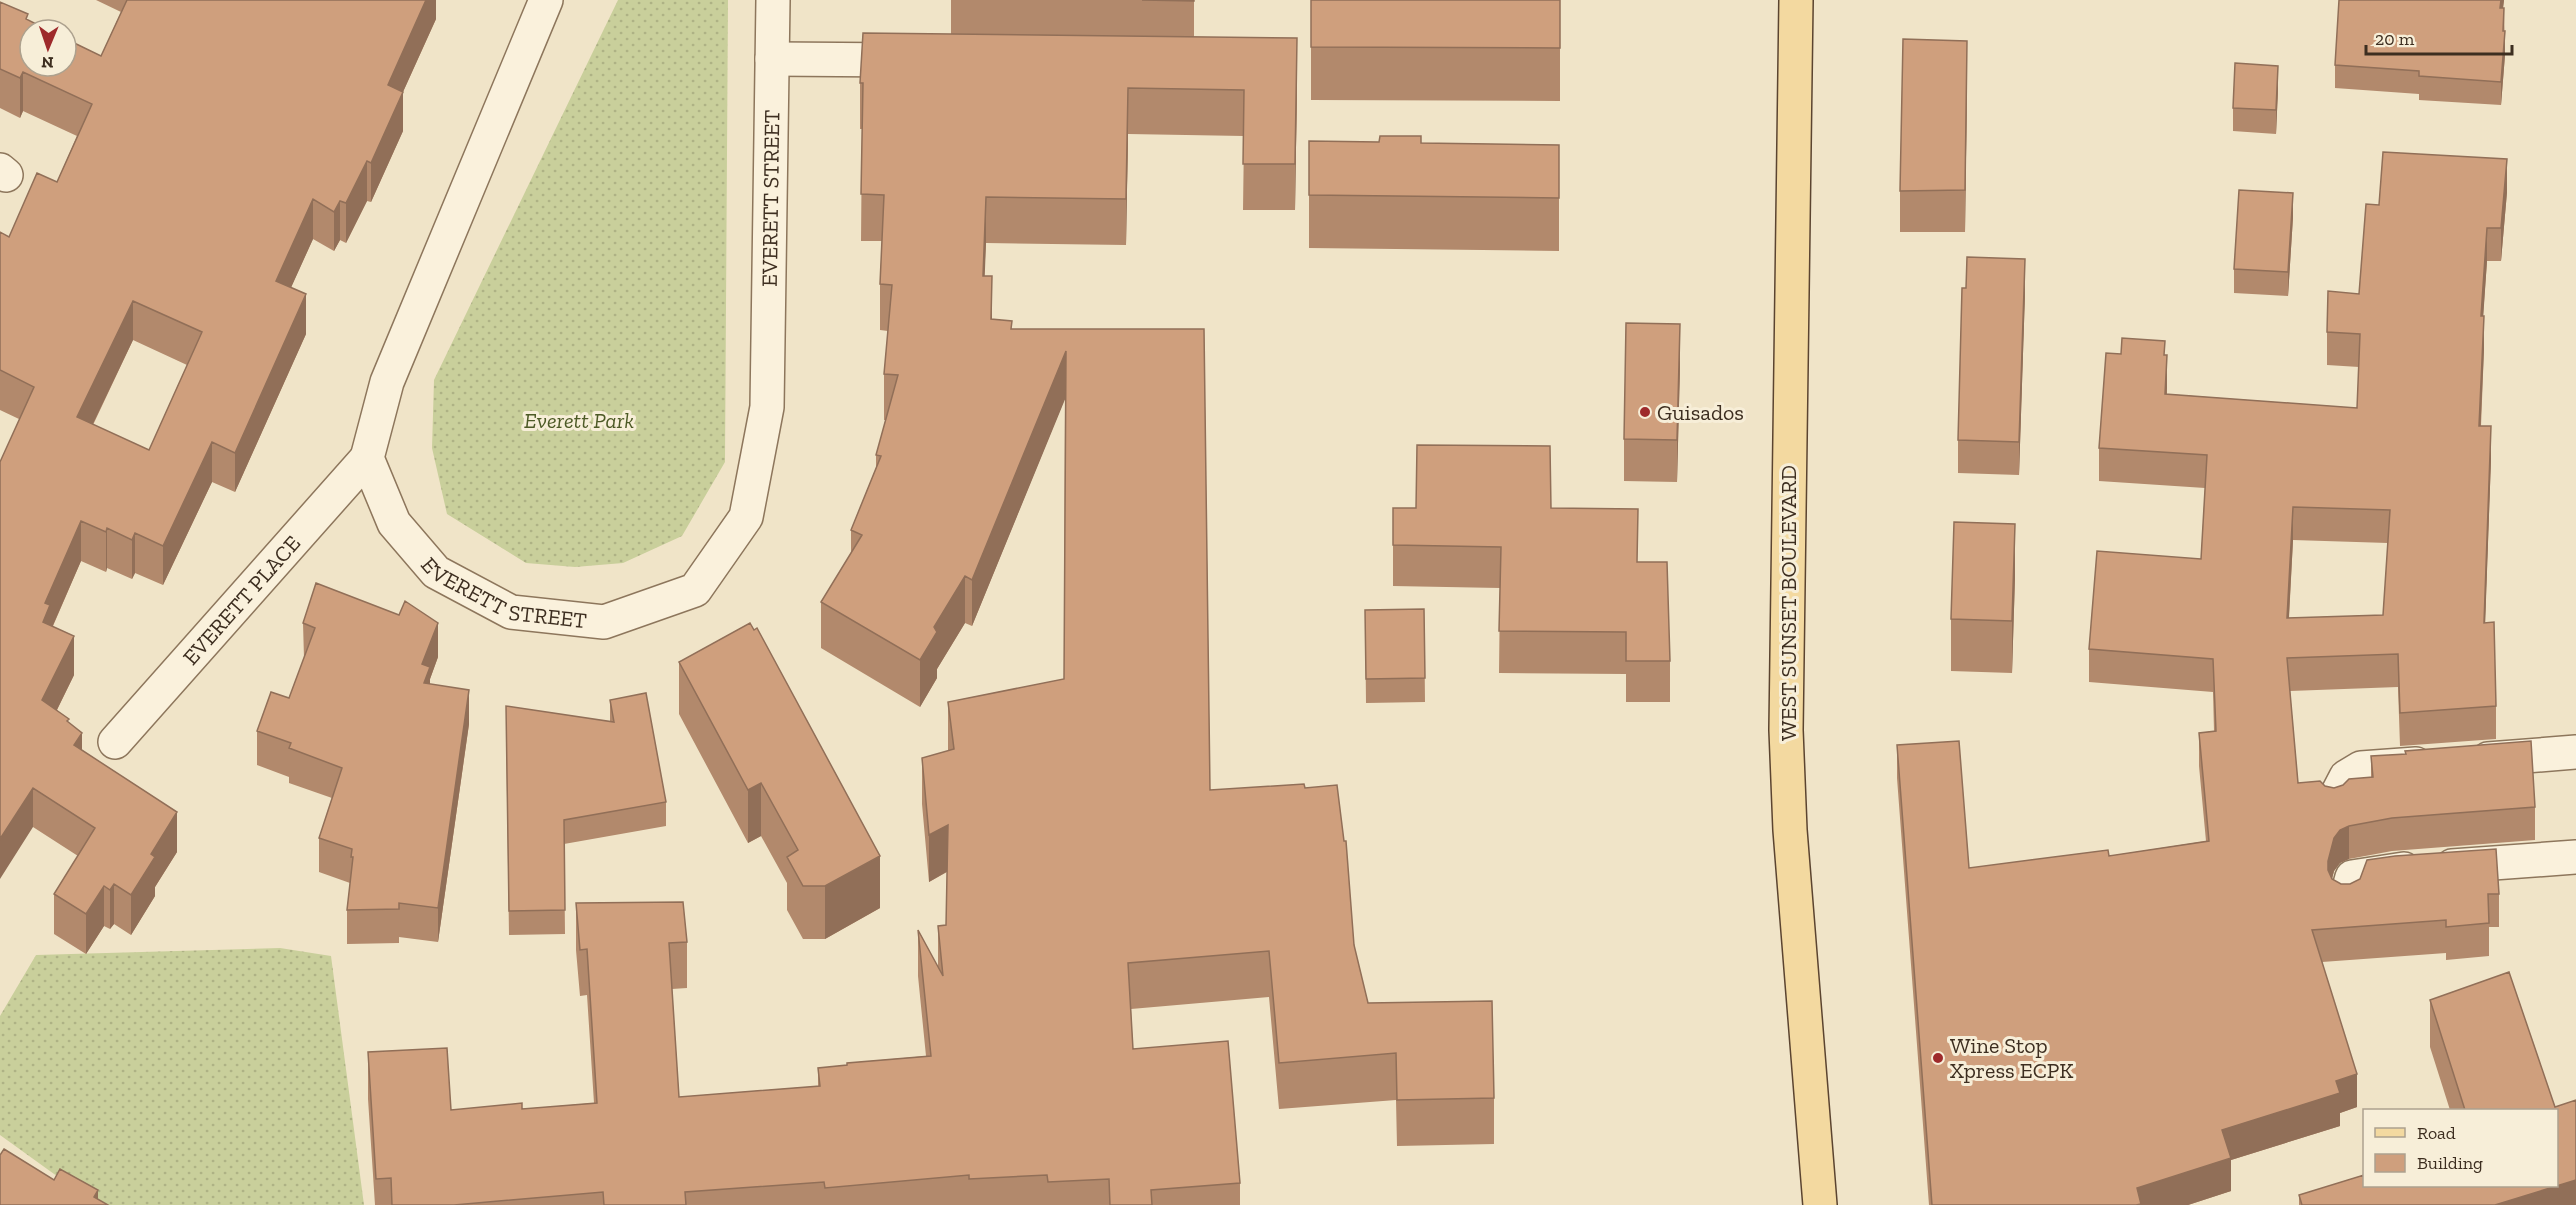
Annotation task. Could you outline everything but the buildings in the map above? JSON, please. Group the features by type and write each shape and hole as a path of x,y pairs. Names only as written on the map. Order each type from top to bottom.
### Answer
{"main road":[{"name":"WEST SUNSET BOULEVARD","path":"1796,0 1786,730 1790,830 1820,1205"}],"street":[{"path":"367,458 387,382 546,0"},
{"name":"EVERETT STREET","path":"367,458 394,523 436,572 511,612 604,622 694,590 746,517 767,406 773,0"},
{"path":"772,59 939,61"},
{"name":"EVERETT PLACE","path":"115,742 367,458"},
{"path":"2333,802 2346,777 2361,768 2576,752"},
{"path":"2346,899 2352,877 2393,870 2576,857"}],"green space":[{"name":"Everett Park","path":"618,0 728,0 725,462 682,536 623,563 575,567 526,563 447,514 432,448 434,380"},
{"path":"280,948 331,956 364,1205 97,1205 0,1135 0,1016 36,955"}],"place":[{"name":"Guisados","path":"1645,412"},
{"name":"Wine Stop Xpress ECPK","path":"1938,1058"}]}
